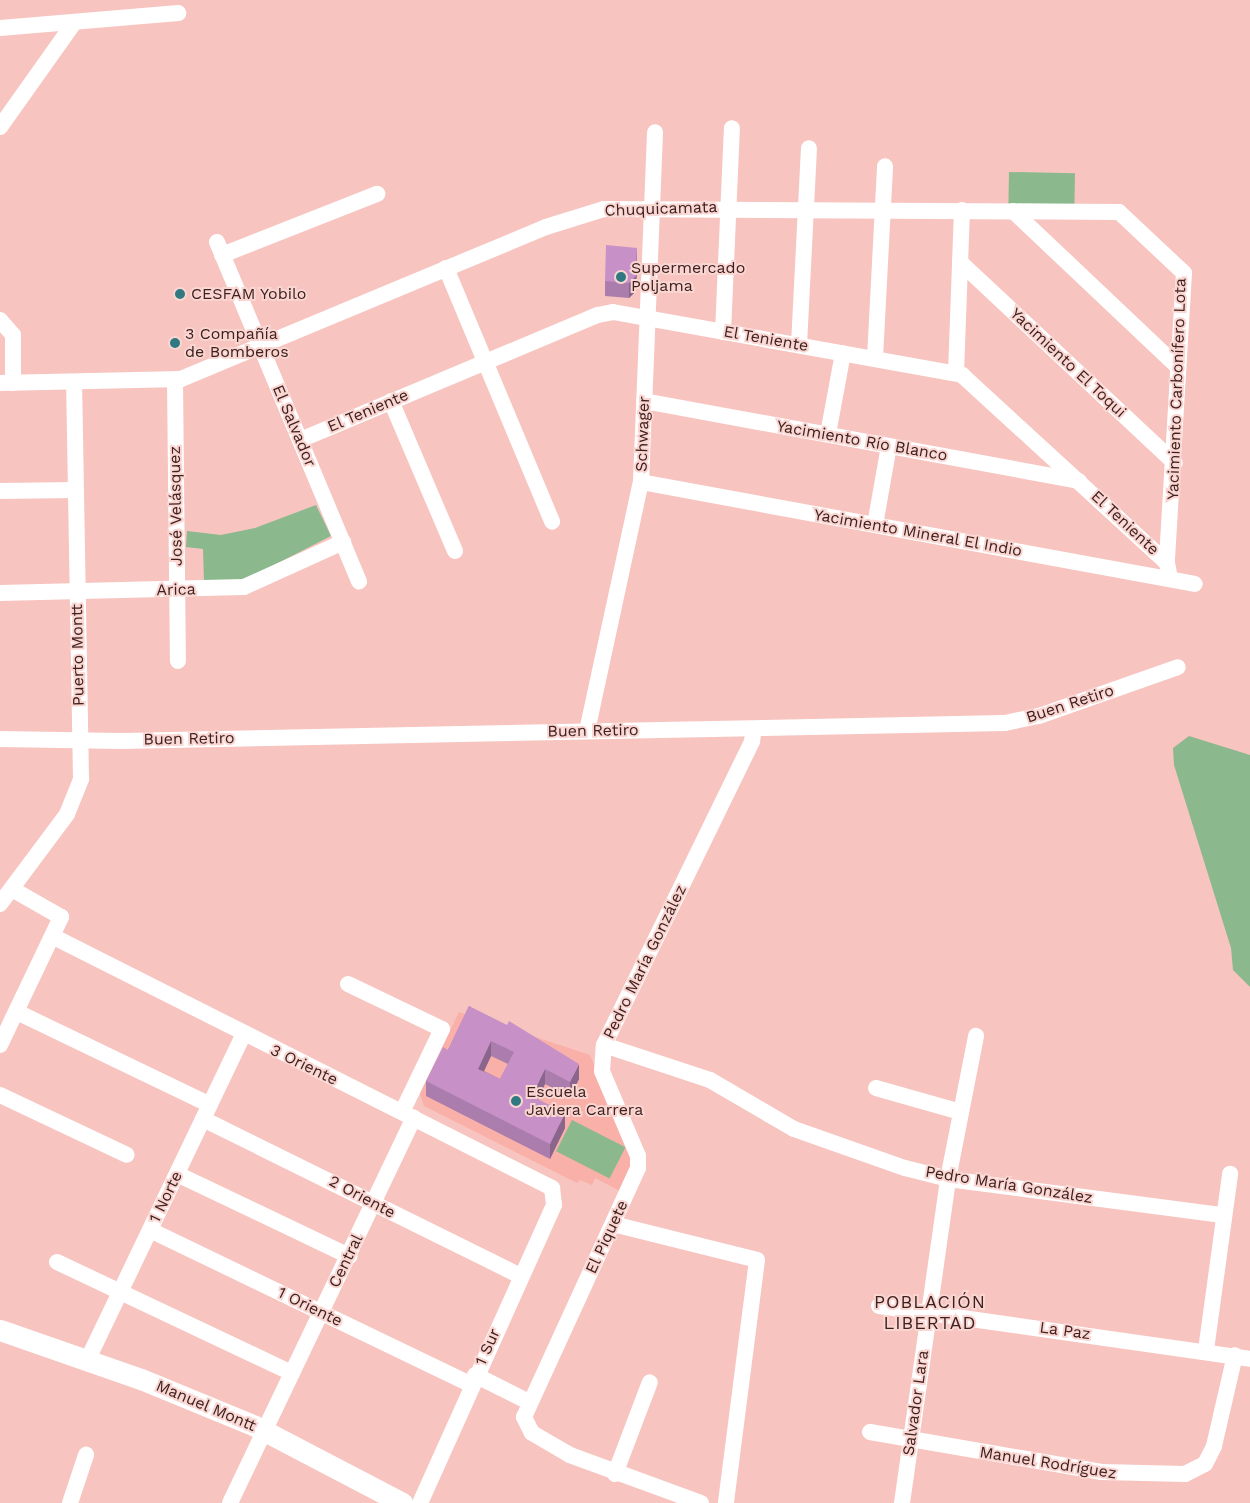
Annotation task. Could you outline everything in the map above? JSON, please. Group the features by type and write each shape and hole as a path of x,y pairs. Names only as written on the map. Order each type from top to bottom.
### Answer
{"main road":[{"name":"Manuel Montt","path":"0,1330 88,1359 265,1431 402,1503"}],"street":[{"path":"0,28 178,13"},
{"path":"0,127 74,23"},
{"path":"723,332 732,128"},
{"name":"Schwager","path":"587,731 641,482 655,132"},
{"path":"799,345 809,148"},
{"path":"875,358 885,166"},
{"name":"El Salvador","path":"359,582 219,248 377,194"},
{"name":"Chuquicamata","path":"175,381 446,268 584,215 652,206 1119,212"},
{"path":"956,372 962,210"},
{"path":"1013,211 1178,367"},
{"name":"Yacimiento Carbonífero Lota","path":"1119,212 1184,273 1169,571"},
{"name":"Yacimiento El Toqui","path":"960,262 1175,463"},
{"path":"446,268 552,522"},
{"name":"El Teniente","path":"300,440 598,315 647,319 956,372 975,384 1080,481 1169,571"},
{"path":"0,320 13,335 7,383 175,381"},
{"path":"828,434 843,353"},
{"name":"José Velásquez","path":"175,381 178,660"},
{"name":"Puerto Montt","path":"0,904 72,804 81,778 74,382"},
{"path":"391,401 455,551"},
{"name":"Yacimiento Río Blanco","path":"644,401 1080,481"},
{"path":"875,525 889,446"},
{"name":"Yacimiento Mineral El Indio","path":"641,482 875,525 1169,571 1194,584"},
{"path":"0,491 75,490"},
{"name":"Arica","path":"0,593 244,588 342,542"},
{"name":"Buen Retiro","path":"0,739 754,729 1023,720 1178,667"},
{"name":"Pedro María González","path":"754,729 604,1045 721,1084 785,1125 824,1141 948,1179 1221,1215"},
{"path":"0,1045 60,923 57,912 12,889"},
{"name":"3 Oriente","path":"54,937 232,1024 244,1036 545,1181 554,1192"},
{"name":"Central","path":"230,1503 373,1204 442,1030 348,984"},
{"name":"2 Oriente","path":"17,1012 207,1112 373,1204 520,1276"},
{"name":"1 Norte","path":"88,1359 244,1036"},
{"name":"Salvador Lara","path":"902,1503 948,1179 976,1036"},
{"name":"El Piquete","path":"604,1045 602,1071 639,1161 613,1224 529,1402 524,1425 550,1444 615,1474"},
{"path":"876,1088 962,1112"},
{"path":"0,1095 127,1155"},
{"path":"177,1174 349,1256"},
{"path":"1206,1350 1221,1215 1230,1174"},
{"name":"1 Sur","path":"420,1503 473,1379 554,1205 554,1192"},
{"path":"613,1224 757,1260 726,1503"},
{"name":"1 Oriente","path":"150,1230 322,1312 529,1402"},
{"path":"57,1262 292,1373"},
{"name":"La Paz","path":"880,1306 1206,1350 1242,1357"},
{"name":"Manuel Rodríguez","path":"870,1432 910,1441 1145,1477 1172,1476 1199,1469 1214,1446 1242,1357"},
{"path":"650,1382 615,1474 701,1503"},
{"path":"70,1503 86,1455"}],"shaded area":[{"name":"Escuela Javiera Carrera","path":"459,1012 590,1055 634,1154 622,1192 595,1178 592,1185 580,1180 577,1183 424,1106 420,1094"}],"green space":[{"path":"1009,172 1075,173 1074,206 1008,205"},
{"path":"316,505 331,536 241,582 204,582 203,549 186,547 187,531 221,535 255,528"},
{"path":"1189,736 1250,755 1250,987 1233,970 1231,948 1174,765 1173,748"},
{"path":"572,1120 625,1147 610,1178 556,1151"}],"building":[{"path":"606,245 637,248 636,276 629,283 605,281"},
{"path":"469,1006 507,1025 509,1021 579,1064 570,1082 545,1069 532,1096 565,1113 550,1144 426,1081 443,1047 448,1050","holes":["491,1041 514,1052 500,1079 478,1069"]}],"place":[{"name":"Supermercado Poljama","path":"621,277"},
{"name":"CESFAM Yobilo","path":"180,294"},
{"name":"3 Compañía de Bomberos","path":"175,343"},
{"name":"Escuela Javiera Carrera","path":"516,1101"}],"district":[{"name":"POBLACIÓN LIBERTAD","path":"930,1314"}]}
